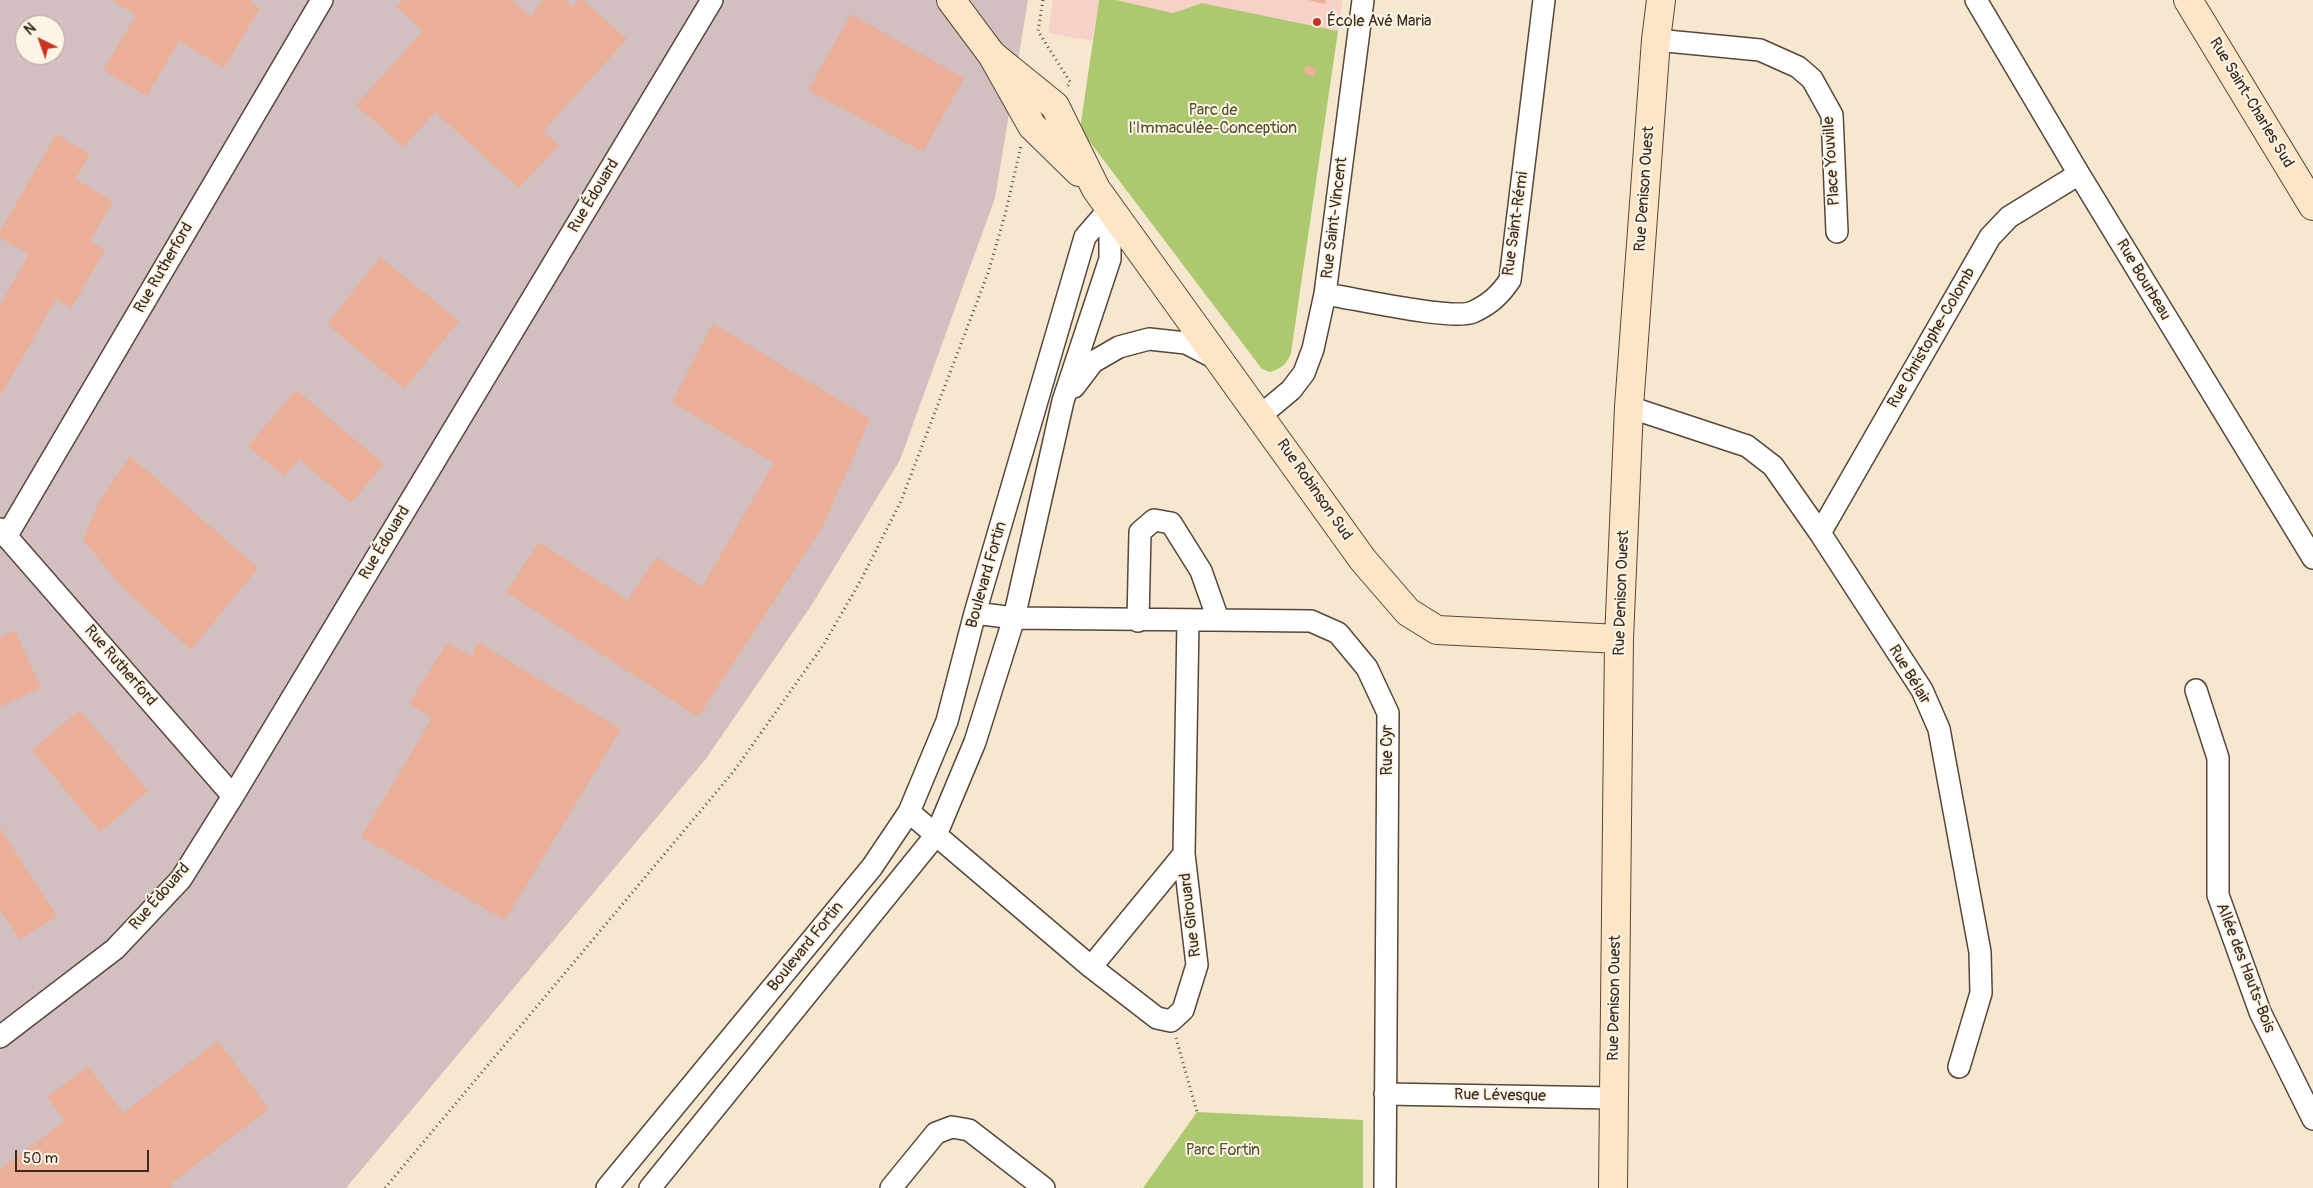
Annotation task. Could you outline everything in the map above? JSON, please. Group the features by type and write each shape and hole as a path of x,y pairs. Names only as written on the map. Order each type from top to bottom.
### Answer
{"street":[{"name":"Rue Rutherford","path":"233,796 3,533 322,0"},
{"name":"Rue Édouard","path":"0,1037 115,949 181,879 233,796 712,0"},
{"name":"Rue Robinson Sud","path":"951,0 992,55 1032,126 1103,198 1261,415 1363,560 1408,612 1436,630 1619,639"},
{"name":"Rue Saint-Vincent","path":"1261,415 1291,390 1304,373 1313,349 1325,294 1363,0"},
{"name":"Rue Saint-Rémi","path":"1325,294 1449,315 1472,313 1499,296 1510,280 1544,0"},
{"name":"Rue Denison Ouest","path":"1613,1188 1619,639 1629,407 1656,40 1661,0"},
{"name":"Rue Bourbeau","path":"1976,0 2079,174 2313,558"},
{"name":"Rue Saint-Charles Sud","path":"2188,0 2313,206"},
{"name":"Place Youville","path":"1656,40 1760,50 1798,66 1812,79 1832,115 1837,232"},
{"name":"Rue Christophe-Colomb","path":"1820,533 1990,237 2008,217 2079,174"},
{"name":"Boulevard Fortin","path":"650,1188 936,835 975,742 1014,618 1063,401 1110,259 1103,198"},
{"name":"Boulevard Fortin","path":"608,1188 872,867 909,812 947,721 975,613 1085,237 1103,198"},
{"name":"Boulevard Fortin","path":"1063,401 1093,362 1119,347 1149,339 1186,343 1220,361"},
{"name":"Rue Bélair","path":"1629,407 1747,446 1773,466 1820,533 1922,690 1939,730 1980,952 1980,993 1960,1067"},
{"path":"1138,621 1140,532 1154,520 1171,523 1201,571 1218,620"},
{"name":"Rue Cyr","path":"975,613 1014,618 1138,621 1310,621 1338,633 1367,668 1388,713 1385,1188"},
{"name":"Rue Girouard","path":"1171,1021 1183,1010 1197,965 1184,854 1188,621"},
{"name":"Allée des Hauts-Bois","path":"2196,690 2218,758 2218,895 2260,1012 2313,1118"},
{"path":"909,812 1091,967 1157,1018 1171,1021"},
{"name":"Rue Girouard","path":"1091,967 1184,854"},
{"path":"698,1079 723,1100"},
{"name":"Rue Lévesque","path":"1385,1094 1614,1098"},
{"path":"891,1188 936,1133 952,1127 969,1130 1044,1188"}],"path":[{"path":"1038,31 1042,0"},
{"path":"385,1188 734,771 824,644 861,580 901,501 988,273 1006,215 1021,147"},
{"path":"1171,1021 1197,1112"}],"shaded area":[{"path":"0,0 1028,0 995,198 900,460 811,606 705,760 346,1188 0,1188"},
{"path":"1053,0 1099,0 1092,41 1048,33"},
{"name":"École Avé Maria","path":"1116,0 1343,0 1338,31 1202,3 1173,13"}],"green space":[{"name":"Parc de l'Immaculée-Conception","path":"1099,0 1116,0 1173,13 1202,3 1338,31 1291,353 1286,363 1278,369 1270,372 1262,369 1080,129"},
{"name":"Parc Fortin","path":"1197,1112 1363,1120 1363,1188 1143,1188"}],"building":[{"path":"111,0 252,0 250,3 260,8 224,68 179,41 147,96 103,70 136,15"},
{"path":"402,0 512,0 531,17 542,0 565,0 572,7 578,0 583,0 627,39 543,131 559,145 519,188 435,112 403,147 356,105 423,31 396,7"},
{"path":"1308,0 1326,0 1325,4"},
{"path":"851,14 964,78 923,152 808,90"},
{"path":"1307,65 1317,69 1313,77 1303,72"},
{"path":"56,134 90,154 75,179 113,201 90,241 105,250 71,308 56,299 0,396 0,305 29,254 0,238 0,232"},
{"path":"380,257 459,321 404,389 327,324"},
{"path":"713,323 870,419 823,526 698,717 506,592 539,542 628,600 656,557 702,587 774,463 672,402"},
{"path":"296,390 384,464 351,503 299,459 284,476 248,446"},
{"path":"130,456 258,568 191,650 119,584 83,539 100,500"},
{"path":"15,631 41,688 0,707 0,638"},
{"path":"478,642 621,729 505,920 361,837 432,718 409,704 447,643 472,656"},
{"path":"80,710 148,791 100,832 32,750"},
{"path":"0,828 57,916 20,940 0,909"},
{"path":"218,1041 269,1109 170,1184 173,1188 0,1188 0,1169 65,1121 47,1097 88,1066 123,1113"}],"place":[{"name":"École Avé Maria","path":"1317,22"}]}
